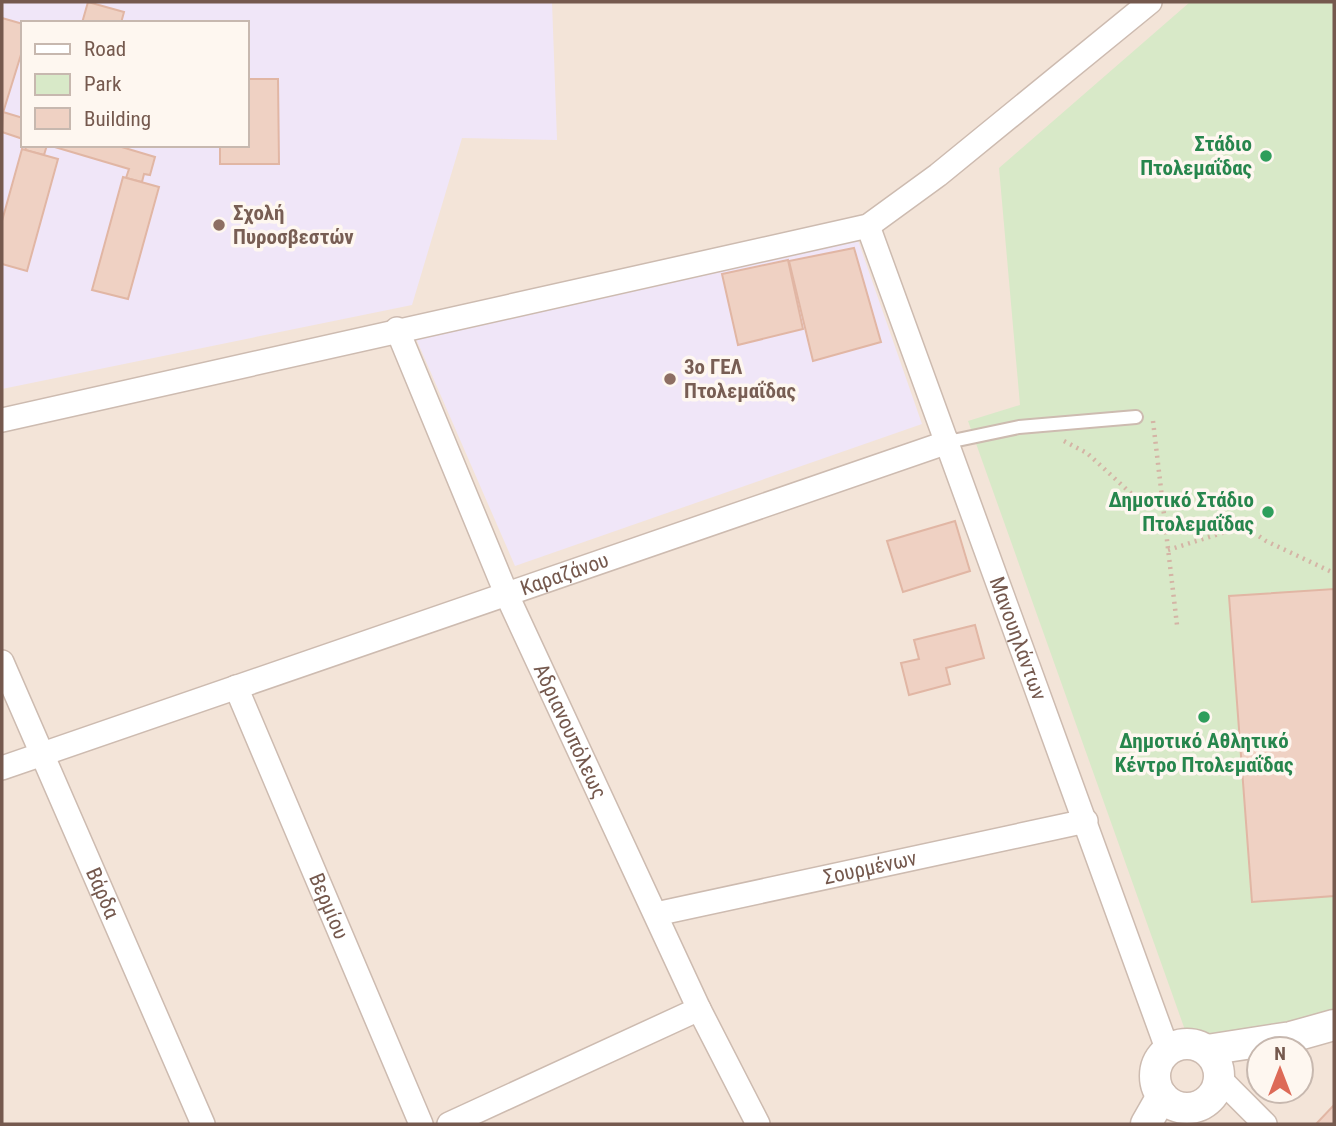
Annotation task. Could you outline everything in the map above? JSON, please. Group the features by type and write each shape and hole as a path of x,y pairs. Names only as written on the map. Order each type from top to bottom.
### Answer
{"street":[{"path":"2,420 397,329 868,226 938,176 1150,2"},
{"name":"Μανουηλάντων","path":"868,226 1168,1051"},
{"name":"Αδριανουπόλεως","path":"397,329 506,593 699,1009 756,1123"},
{"name":"Καραζάνου","path":"2,768 948,442"},
{"name":"Βάρδα","path":"2,662 203,1124"},
{"name":"Βερμίου","path":"236,687 421,1124"},
{"name":"Σουρμένων","path":"656,914 1086,821"},
{"path":"449,1124 699,1009"},
{"path":"1207,1050 1290,1037 1334,1025"},
{"path":"1192,1043 1207,1050 1218,1063 1220,1079 1214,1095 1201,1105 1185,1108 1162,1097 1156,1085 1155,1072 1159,1060 1179,1045 1192,1043"},
{"path":"1220,1079 1265,1124"},
{"path":"1146,1124 1162,1097"}],"lane":[{"name":"Καραζάνου","path":"948,442 1032,425 1136,417"}],"path":[{"path":"1136,417 1153,416 1177,625"},
{"path":"1032,425 1087,453 1136,498 1163,499"},
{"path":"1168,550 1244,526 1266,541 1334,573"}],"shaded area":[{"path":"2,2 1334,2 1334,1124 2,1124"},
{"name":"Σχολή Πυροσβεστών","path":"2,2 552,2 557,140 462,138 412,305 2,389"},
{"name":"3ο ΓΕΛ Πτολεμαΐδας","path":"854,229 922,424 515,566 414,334"}],"green space":[{"name":"Δημοτικό Αθλητικό Κέντρο Πτολεμαΐδας","path":"1190,2 1334,2 1334,1013 1220,1040 1185,1030 968,421 1020,405 999,168"}],"building":[{"path":"88,2 124,12 122,21 83,21"},
{"path":"2,18 21,23 21,54 2,116"},
{"path":"248,79 278,79 279,164 220,164 220,147 248,147"},
{"path":"3,112 21,117 21,138 2,132"},
{"path":"26,147 46,147 44,155 25,150"},
{"path":"55,147 122,147 155,157 150,175 144,174 142,182 126,178 129,169"},
{"path":"22,149 58,159 27,271 2,264 2,221"},
{"path":"123,177 159,187 128,299 92,290"},
{"path":"854,248 881,342 813,361 789,261"},
{"path":"788,260 803,329 738,345 722,274"},
{"path":"955,521 970,571 903,592 887,541"},
{"path":"1334,589 1334,896 1252,902 1229,596"},
{"path":"975,625 984,658 946,668 950,684 909,695 901,663 919,659 914,640"},
{"path":"1334,1105 1334,1124 1316,1124"}],"place":[{"name":"Στάδιο Πτολεμαΐδας","path":"1266,156"},
{"name":"Σχολή Πυροσβεστών","path":"219,225"},
{"name":"3ο ΓΕΛ Πτολεμαΐδας","path":"670,379"},
{"name":"Δημοτικό Στάδιο Πτολεμαΐδας","path":"1268,512"},
{"name":"Δημοτικό Αθλητικό Κέντρο Πτολεμαΐδας","path":"1204,717"}]}
